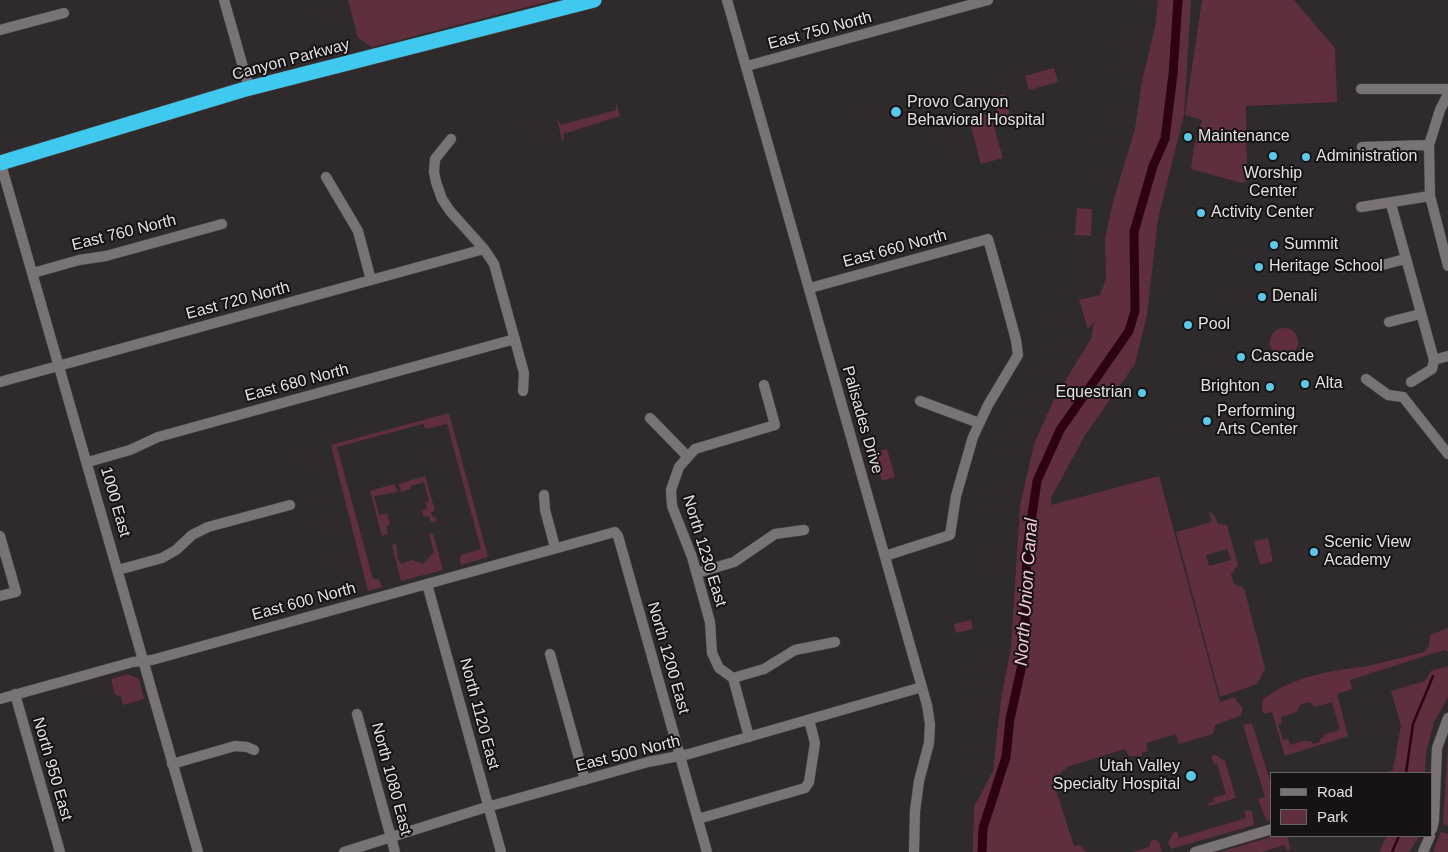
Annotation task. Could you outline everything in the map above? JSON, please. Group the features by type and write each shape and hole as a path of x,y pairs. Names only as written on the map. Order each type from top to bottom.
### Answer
{"highway":[{"name":"Canyon Parkway","path":"0,162 248,88 594,0"}],"street":[{"path":"224,0 248,88"},
{"name":"Palisades Drive","path":"727,0 928,710 930,732 915,811 914,852"},
{"name":"East 750 North","path":"747,66 988,0"},
{"path":"0,30 64,13"},
{"path":"1361,89 1448,89"},
{"path":"1448,94 1440,110 1429,145 1430,196 1448,266"},
{"path":"451,139 435,159 434,172 436,182 442,198 450,210 484,249 498,274 524,373 523,392"},
{"path":"1362,147 1429,145"},
{"name":"1000 East","path":"0,162 88,462 198,852"},
{"path":"326,177 358,231 371,280"},
{"path":"1361,207 1391,204 1430,196"},
{"path":"1391,204 1434,360 1432,369 1411,382"},
{"name":"East 760 North","path":"33,273 79,260 106,256 222,224"},
{"name":"East 660 North","path":"810,288 988,239 1016,340 1018,355 979,423"},
{"name":"East 720 North","path":"0,382 484,249"},
{"path":"1375,267 1405,259"},
{"path":"1389,322 1420,314"},
{"name":"East 680 North","path":"88,462 130,450 158,437 515,338"},
{"path":"1434,360 1448,356"},
{"path":"1366,379 1388,395 1403,398 1448,454"},
{"path":"650,418 687,456 701,446 775,425 764,385"},
{"path":"885,556 948,538 952,528 960,478 979,423 920,401"},
{"name":"North 1230 East","path":"687,456 676,473 671,500 697,573 710,622 714,660 719,668 733,678"},
{"path":"544,496 545,510 555,547"},
{"path":"118,570 162,558 176,550 192,535 208,527 290,505"},
{"path":"697,573 734,562 775,534 804,530"},
{"name":"East 600 North","path":"0,698 144,661 615,532"},
{"name":"North 1200 East","path":"615,532 618,536 707,852"},
{"path":"0,536 16,592 0,596"},
{"name":"North 1120 East","path":"427,584 501,852"},
{"path":"749,737 733,678 764,669 795,650 835,642"},
{"path":"550,654 585,780"},
{"name":"East 500 North","path":"344,852 489,807 749,737 922,687"},
{"name":"North 950 East","path":"15,694 60,852"},
{"name":"North 1080 East","path":"358,714 395,852"},
{"path":"1433,793 1437,748 1448,718"},
{"path":"698,819 805,788 809,782 815,743 808,720"},
{"path":"172,764 235,746 254,750"},
{"path":"1195,852 1270,831"},
{"path":"1423,852 1430,837"}],"green space":[{"path":"348,0 554,0 372,47 358,38"},
{"path":"1158,0 1191,0 1184,115 1158,219 1147,315 1135,364 1085,435 1051,498 1051,505 1159,476 1220,702 1234,697 1243,709 1240,716 1215,725 1213,734 1179,744 1176,734 1146,743 1148,751 1142,753 1142,756 1129,756 1125,749 1067,767 1053,781 1074,846 1080,845 1086,852 973,852 974,807 993,771 1001,699 1011,648 1020,506 1034,444 1055,397 1091,339 1094,322 1088,329 1079,300 1100,295 1106,278 1105,238 1113,202 1135,129 1142,81 1155,27"},
{"path":"1202,0 1294,0 1335,48 1337,102 1246,106 1247,181 1242,183 1191,169 1194,147 1202,120 1185,115"},
{"path":"1054,68 1058,82 1029,90 1025,76"},
{"path":"1004,94 1010,114 999,117 994,97"},
{"path":"616,102 620,116 563,134 564,140 562,141 557,118 561,125 616,110"},
{"path":"990,113 1003,158 981,164 969,119"},
{"path":"1077,208 1092,209 1091,236 1075,235"},
{"path":"1284,328 1294,332 1298,342 1294,352 1284,356 1274,352 1270,342 1274,332"},
{"path":"449,413 488,557 461,565 461,555 481,549 447,424 426,429 423,424 337,447 373,579 379,579 382,587 368,591 331,445"},
{"path":"887,449 895,477 882,481 874,452"},
{"path":"425,476 435,511 431,512 437,521 431,523 429,516 424,517 422,510 427,509 425,502 429,501 424,482 411,486 411,489 401,492 399,484"},
{"path":"394,484 398,492 374,496 379,515 387,513 390,525 386,526 388,534 382,536 370,491"},
{"path":"1209,512 1214,515 1218,524 1227,525 1238,565 1231,575 1234,584 1244,588 1265,668 1257,684 1220,697 1176,532 1212,522","holes":["1227,549 1231,560 1209,566 1206,555"]},
{"path":"433,533 443,570 401,581 392,545 396,544 398,560 402,564 411,560 423,564 434,552 429,534"},
{"path":"1268,538 1273,561 1260,565 1254,541"},
{"path":"971,620 973,629 956,633 954,624"},
{"path":"1448,628 1448,652 1444,650 1350,680 1352,689 1337,694 1348,736 1285,756 1272,712 1264,714 1262,711 1263,699 1282,687 1304,678 1332,671 1368,666 1424,652 1429,646 1430,635","holes":["1310,702 1315,707 1332,702 1340,730 1323,735 1324,737 1320,739 1320,742 1313,744 1312,741 1307,742 1306,740 1290,745 1288,739 1283,740 1278,724 1282,723 1281,717 1297,712 1300,705"]},
{"path":"1448,666 1448,697 1434,722 1426,752 1425,772 1387,772 1393,770 1401,725 1391,691 1425,681 1431,671"},
{"path":"128,674 139,679 144,699 123,705 121,697 115,694 111,679"},
{"path":"1252,723 1270,781 1270,820 1267,821 1258,799 1265,797 1243,725"},
{"path":"1448,746 1448,825 1443,824"},
{"path":"1215,755 1225,761 1236,798 1209,806 1208,803 1214,801 1213,798 1226,794 1217,764 1214,764 1211,756"},
{"path":"1245,811 1252,812 1254,825 1171,849 1168,843 1173,833 1177,831 1179,838 1246,818"},
{"path":"1441,832 1448,834 1448,852 1433,852"},
{"path":"1271,837 1288,837 1290,850 1286,849 1284,845 1262,852 1220,852"},
{"path":"1386,837 1419,837 1409,852 1379,852"},
{"path":"1155,839 1159,842 1162,852 1132,852 1149,847 1151,841"}],"waterway":[{"name":"North Union Canal","path":"982,852 983,828 1006,757 1010,719 1024,656 1027,549 1037,481 1060,430 1129,331 1135,311 1134,232 1153,166 1165,139 1173,74 1178,0"},
{"path":"1406,772 1413,724 1433,676"},
{"path":"1392,852 1399,837"}],"place":[{"name":"Provo Canyon Behavioral Hospital","path":"896,112"},
{"name":"Maintenance","path":"1188,137"},
{"name":"Worship Center","path":"1273,156"},
{"name":"Administration","path":"1306,157"},
{"name":"Activity Center","path":"1201,213"},
{"name":"Summit","path":"1274,245"},
{"name":"Heritage School","path":"1259,267"},
{"name":"Denali","path":"1262,297"},
{"name":"Pool","path":"1188,325"},
{"name":"Cascade","path":"1241,357"},
{"name":"Alta","path":"1305,384"},
{"name":"Brighton","path":"1270,387"},
{"name":"Equestrian","path":"1142,393"},
{"name":"Performing Arts Center","path":"1207,421"},
{"name":"Scenic View Academy","path":"1314,552"},
{"name":"Utah Valley Specialty Hospital","path":"1191,776"}]}
